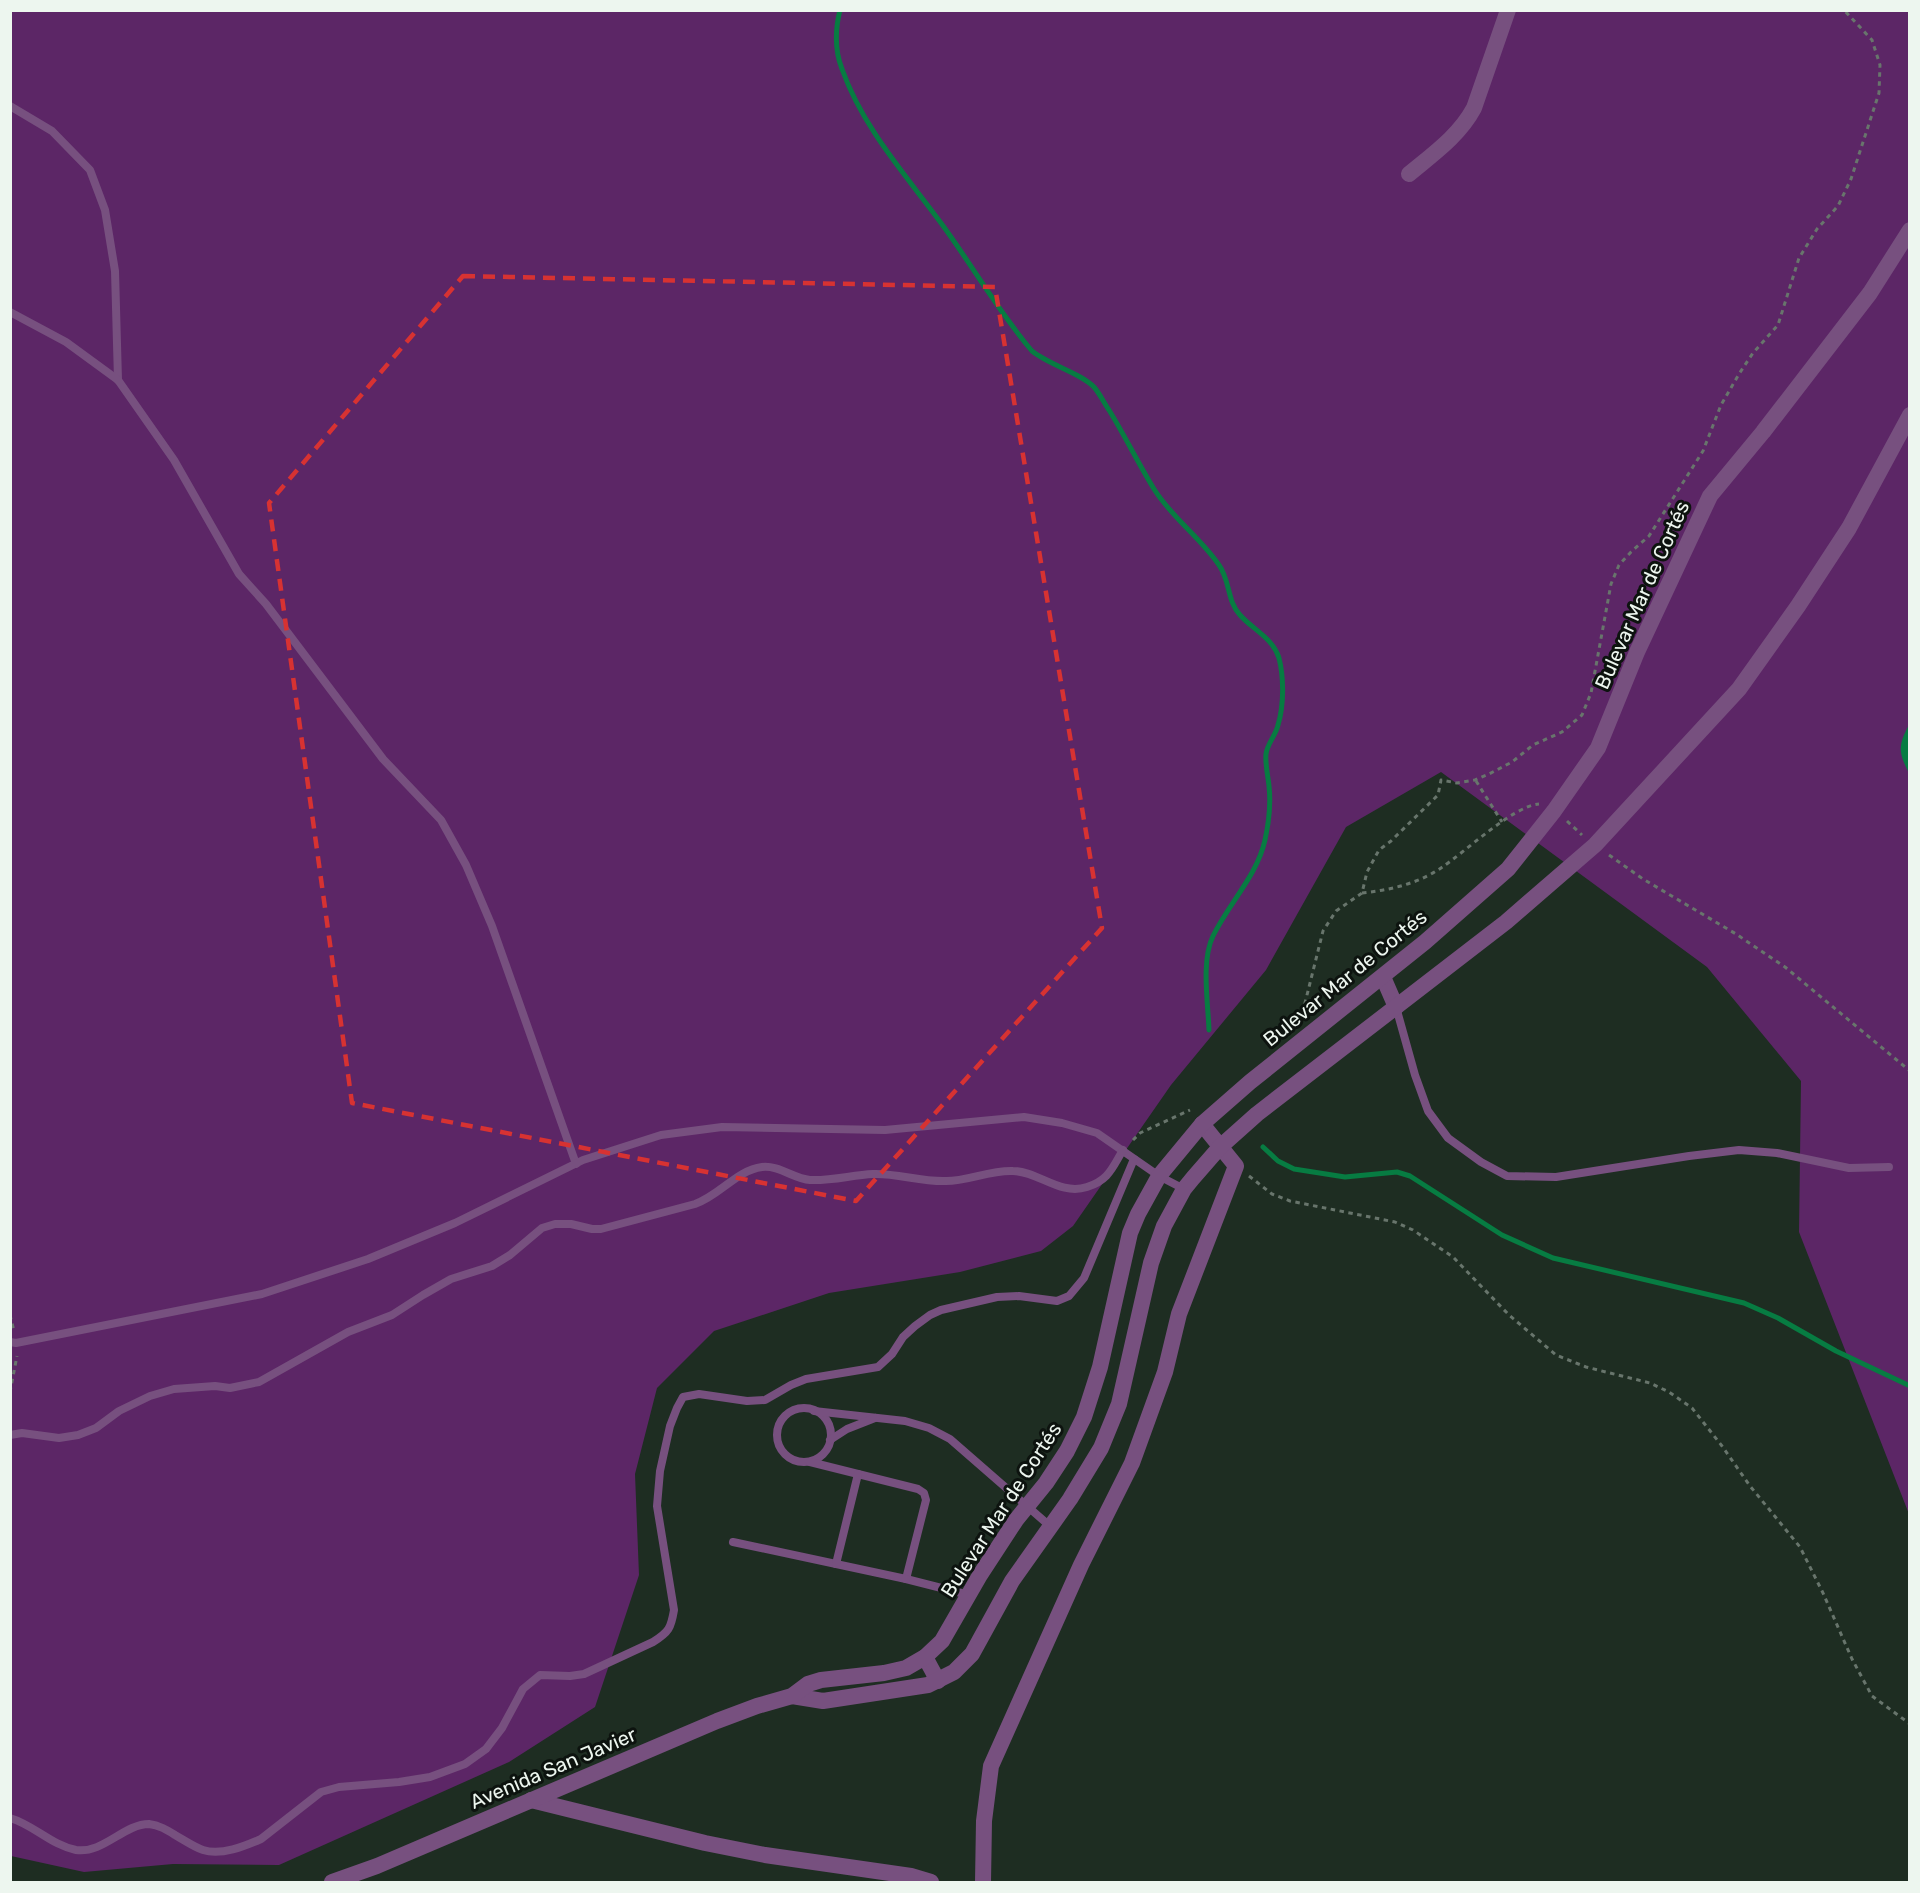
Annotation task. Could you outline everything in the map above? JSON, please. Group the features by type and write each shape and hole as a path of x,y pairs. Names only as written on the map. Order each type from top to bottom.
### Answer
{"street":[{"path":"1408,174 1450,139 1467,121 1474,108 1508,10"},
{"name":"Bulevar Mar de Cortés","path":"792,1696 808,1684 821,1680 884,1673 906,1668 925,1657 942,1641 989,1560 1067,1451 1084,1417 1100,1367 1130,1233 1159,1176 1202,1124 1250,1082 1383,977 1508,868 1554,810 1598,748 1637,652 1710,496 1763,432 1870,293 1910,230"},
{"path":"792,1696 823,1701 915,1688 938,1681 963,1664 972,1654 1012,1581 1070,1499 1101,1448 1119,1404 1151,1263 1164,1226 1184,1190 1220,1147 1257,1114 1506,922 1595,845 1738,689 1798,606 1844,536 1910,415"},
{"path":"1383,977 1396,1007"},
{"path":"983,1882 984,1821 991,1766 1081,1565 1132,1463 1165,1372 1179,1314 1236,1166 1202,1124"},
{"path":"925,1657 938,1681"},
{"name":"Avenida San Javier","path":"332,1882 377,1866 717,1721 792,1696"},
{"path":"531,1800 715,1845 765,1855 911,1876 931,1882"}],"lane":[{"path":"10,106 52,131 90,170 105,210 115,271 118,380"},
{"path":"10,312 66,342 118,380 174,460 239,574 266,604 383,759 441,820 466,865 492,927 576,1164"},
{"path":"1396,1007 1414,1075 1428,1111 1448,1138 1481,1162 1507,1176 1556,1177 1739,1150 1777,1153 1849,1168 1889,1167"},
{"path":"10,1342 262,1294 368,1259 455,1223 576,1164 661,1136 722,1127 885,1130 1024,1117 1062,1123 1097,1133 1159,1176 1184,1190"},
{"path":"10,1435 21,1432 59,1438 78,1435 96,1428 119,1411 150,1396 174,1389 215,1386 230,1388 259,1382 348,1332 392,1315 451,1279 492,1266 510,1256 542,1228 555,1224 571,1224 602,1229 695,1204 754,1169 773,1168 807,1180 830,1180 875,1174 923,1181 963,1180 1011,1171 1029,1173 1044,1181 1074,1189 1087,1187 1107,1177 1123,1150"},
{"path":"10,1818 24,1822 57,1844 76,1850 99,1847 124,1832 148,1824 162,1827 203,1850 217,1852 261,1839 321,1792 339,1787 430,1777 465,1764 486,1749 497,1736 523,1689 540,1675 570,1677 584,1674 653,1642 664,1636 671,1627 674,1610 657,1506 660,1472 670,1426 684,1397 699,1394 747,1401 765,1400 790,1385 806,1379 878,1367 892,1354 903,1336 941,1310 997,1298 1018,1296 1057,1301 1069,1296 1084,1278 1134,1159"},
{"path":"906,1579 926,1500 924,1493 918,1489 794,1460 786,1456 777,1442 777,1434 783,1418 789,1413 797,1410 878,1417 905,1420 929,1428 950,1439 1051,1527"},
{"path":"810,1462 824,1453 830,1440 827,1421 814,1411"},
{"path":"830,1440 847,1429 878,1417"},
{"path":"836,1563 858,1474"},
{"path":"733,1542 836,1563 969,1595"}],"path":[{"path":"1362,893 1367,872 1379,850 1438,795 1441,780 1457,783 1475,780 1512,762 1533,745 1562,732 1582,715 1591,693 1611,584 1619,565 1649,536 1697,461 1721,405 1739,374 1753,353 1778,325 1799,258 1807,243 1838,206 1851,179 1879,93 1880,65 1872,40 1844,10"},
{"path":"1475,780 1502,822"},
{"path":"1294,1030 1303,1011 1323,931 1336,911 1362,893 1387,891 1415,882 1440,869 1519,810 1542,804 1554,810 1595,845 1643,879 1736,934 1785,967 1910,1071"},
{"path":"1236,1166 1272,1194 1290,1201 1387,1220 1413,1230 1453,1257 1509,1315 1556,1355 1586,1367 1650,1383 1669,1392 1692,1408 1750,1486 1800,1547 1852,1659 1872,1696 1910,1724"}],"highlighted area":[{"path":"463,276 995,287 1102,928 856,1201 352,1103 269,503"}],"shaded area":[{"path":"11,11 1909,11 1909,1514 1799,1232 1801,1081 1707,967 1441,772 1346,827 1266,970 1171,1085 1073,1226 1041,1251 960,1272 829,1293 714,1331 657,1388 635,1474 639,1575 595,1707 509,1762 279,1865 173,1864 84,1872 11,1856"},
{"path":"1909,725 1909,773 1901,754 1901,743"}],"waterway":[{"path":"840,10 836,40 838,55 851,91 873,131 1032,351 1047,361 1081,377 1096,390 1161,499 1203,545 1223,571 1236,609 1267,639 1279,658 1283,692 1277,729 1266,754 1270,800 1266,833 1256,866 1209,946 1206,969 1209,1030"},
{"path":"1263,1147 1278,1161 1294,1169 1345,1177 1397,1172 1410,1176 1502,1235 1553,1258 1744,1303 1910,1386"}]}
